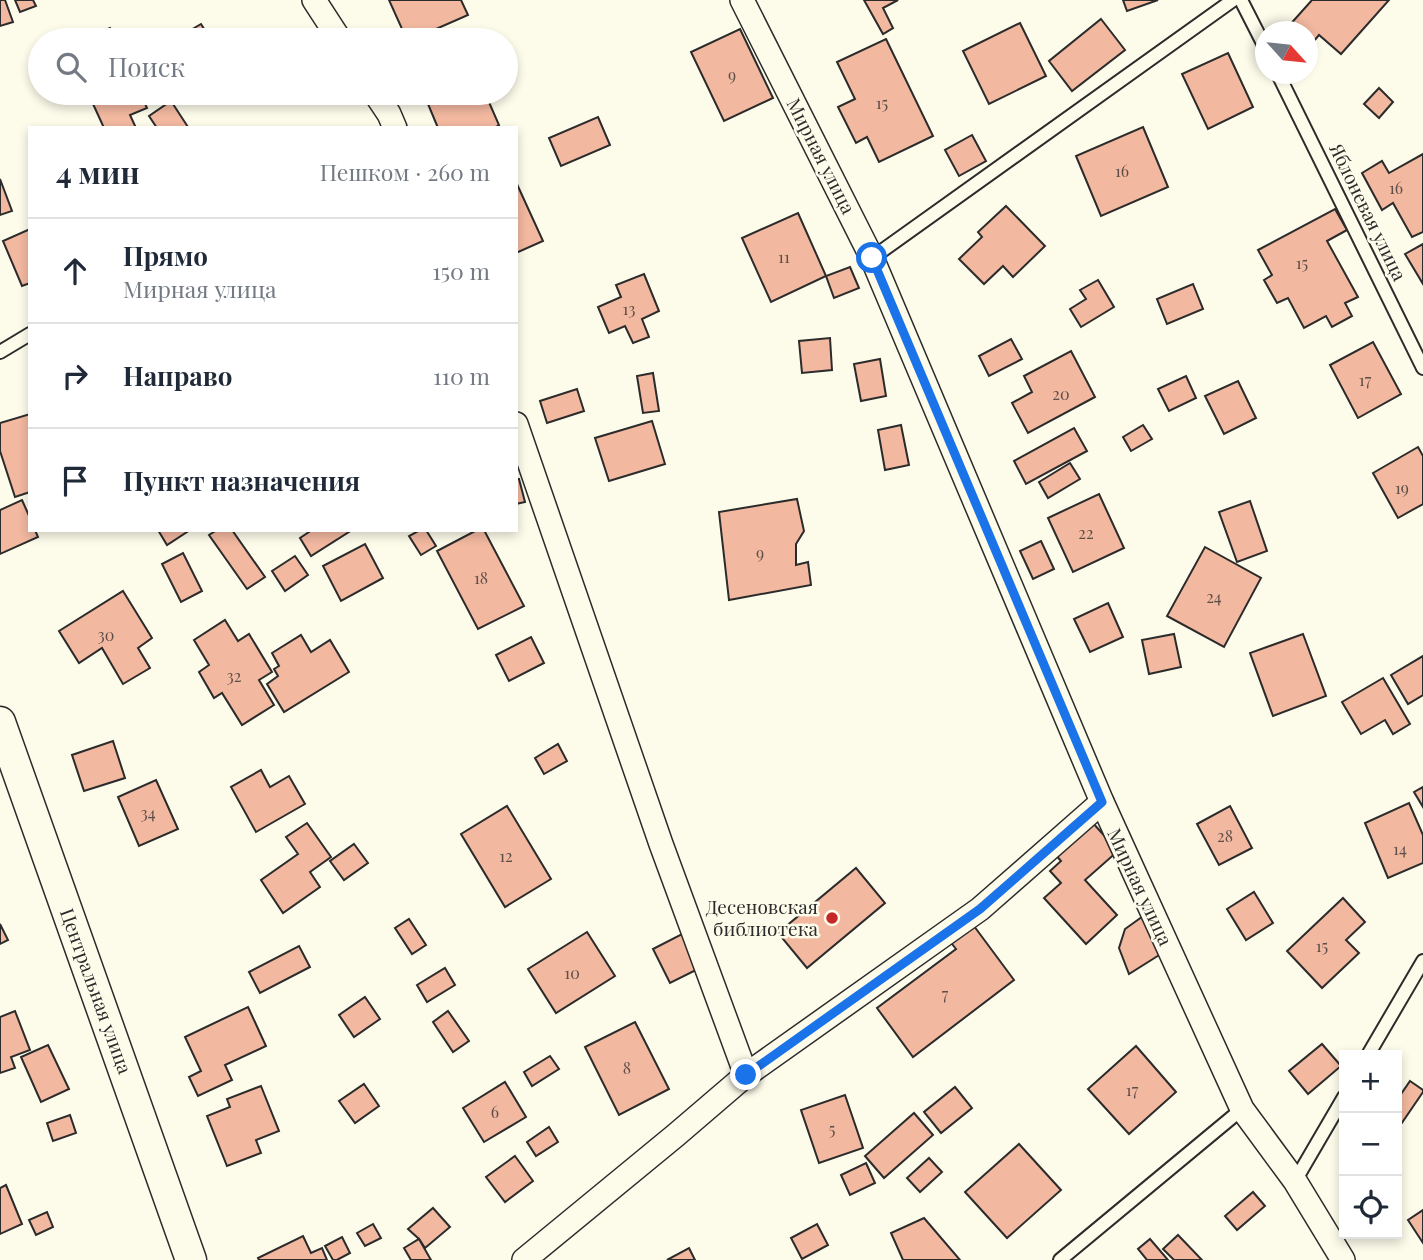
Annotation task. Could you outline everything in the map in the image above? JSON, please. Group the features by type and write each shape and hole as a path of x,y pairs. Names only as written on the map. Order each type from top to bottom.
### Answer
{"street":[{"path":"314,0 332,28"},
{"name":"Мирная улица","path":"743,0 872,258 1102,802 1242,1109 1295,1181 1343,1260"},
{"path":"383,105 394,126"},
{"path":"518,430 661,844 746,1075"},
{"name":"Центральная улица","path":"0,722 191,1260"},
{"path":"524,1260 746,1075 980,909 1102,802"}],"lane":[{"path":"872,258 1233,0"},
{"path":"1241,0 1255,29"},
{"name":"Яблоневая улица","path":"1283,84 1423,368"},
{"path":"0,352 28,335"},
{"path":"1371,1050 1423,961"},
{"path":"1295,1181 1339,1106"},
{"path":"1060,1260 1242,1109"}],"building":[{"path":"0,0 5,0 13,22 0,26"},
{"path":"15,0 33,0 36,6 20,12"},
{"path":"389,0 461,0 468,15 438,28 402,28"},
{"path":"864,0 898,0 883,8 893,28 883,34"},
{"path":"1123,0 1158,0 1127,11"},
{"path":"1312,0 1389,0 1341,54 1318,36 1318,21 1293,21"},
{"path":"1101,19 1125,50 1072,91 1049,61"},
{"path":"1020,23 1046,76 989,104 963,51"},
{"path":"740,29 773,98 724,121 691,52"},
{"path":"886,39 933,136 879,162 867,137 856,143 838,107 855,99 837,62"},
{"path":"1228,53 1253,107 1208,129 1182,74"},
{"path":"1379,88 1393,102 1379,118 1364,104"},
{"path":"93,105 146,105 147,108 130,115 135,126 103,126"},
{"path":"165,105 174,105 187,126 156,126 149,116"},
{"path":"428,105 490,105 499,125 497,126 437,126"},
{"path":"598,117 610,145 561,166 549,138"},
{"path":"1143,127 1168,187 1101,216 1076,156"},
{"path":"972,135 986,161 959,176 945,150"},
{"path":"1423,154 1423,232 1412,237 1393,203 1382,210 1362,173 1382,161 1389,173"},
{"path":"0,179 12,211 0,215"},
{"path":"518,186 543,241 518,252"},
{"path":"1006,206 1045,246 1013,277 1003,266 984,284 959,259 982,237 978,232"},
{"path":"1335,209 1347,230 1327,241 1358,297 1345,303 1352,316 1332,327 1326,316 1304,328 1288,298 1277,303 1264,280 1272,275 1258,250"},
{"path":"798,213 826,276 771,302 742,238"},
{"path":"28,230 28,284 22,286 3,241"},
{"path":"1423,244 1423,284 1405,254"},
{"path":"850,267 859,288 834,298 826,276"},
{"path":"644,274 659,311 642,319 649,337 633,343 625,326 609,333 598,307 621,297 616,285"},
{"path":"1098,280 1114,307 1081,327 1070,309 1086,299 1080,290"},
{"path":"1193,284 1203,309 1167,324 1157,299"},
{"path":"830,338 832,370 802,373 799,341"},
{"path":"1011,339 1022,359 989,376 979,356"},
{"path":"1373,342 1401,394 1358,418 1330,365"},
{"path":"1071,351 1095,397 1028,433 1012,403 1032,392 1024,376"},
{"path":"880,359 886,396 861,401 854,364"},
{"path":"653,373 659,411 643,413 637,376"},
{"path":"1186,376 1196,398 1169,411 1158,389"},
{"path":"1238,381 1256,418 1224,434 1205,396"},
{"path":"577,389 584,411 547,423 540,401"},
{"path":"28,415 28,493 15,497 0,451 0,423"},
{"path":"652,421 665,464 609,481 595,438"},
{"path":"901,425 909,465 885,470 878,430"},
{"path":"1143,425 1152,439 1131,451 1123,437"},
{"path":"1074,428 1087,451 1026,484 1014,461"},
{"path":"1418,447 1423,456 1423,504 1398,518 1373,473"},
{"path":"1070,463 1080,479 1048,498 1039,482"},
{"path":"518,479 519,479 525,502 518,504"},
{"path":"1099,494 1124,548 1073,572 1048,518"},
{"path":"797,499 804,531 796,544 796,565 808,562 811,585 729,600 719,512"},
{"path":"22,500 28,514 28,532 36,532 38,537 0,554 0,510"},
{"path":"1250,501 1267,551 1237,562 1219,512"},
{"path":"159,532 187,532 167,545"},
{"path":"214,532 233,532 265,577 247,589 209,535"},
{"path":"309,532 349,532 311,556 300,538"},
{"path":"416,532 427,532 436,546 421,555 409,536"},
{"path":"473,532 485,532 524,606 478,629 437,551"},
{"path":"1041,541 1054,569 1033,579 1020,551"},
{"path":"365,544 383,578 341,601 323,566"},
{"path":"1205,547 1261,578 1224,647 1167,616"},
{"path":"183,553 202,591 181,602 162,564"},
{"path":"295,556 308,575 285,591 272,571"},
{"path":"123,591 152,638 138,648 150,668 123,684 102,648 79,663 59,631"},
{"path":"1108,603 1123,637 1090,652 1074,619"},
{"path":"225,620 238,641 249,634 272,672 259,680 274,705 242,725 222,693 214,698 199,672 209,665 194,640"},
{"path":"1174,634 1181,667 1149,674 1142,640"},
{"path":"1303,634 1326,696 1273,716 1250,653"},
{"path":"301,635 311,652 330,640 349,672 284,712 267,684 278,676 274,669 279,666 272,653"},
{"path":"531,637 544,663 509,681 496,655"},
{"path":"1423,656 1423,695 1408,704 1391,675"},
{"path":"1383,678 1410,724 1393,734 1385,720 1361,734 1342,702"},
{"path":"113,741 125,778 84,791 72,755"},
{"path":"558,744 567,761 544,774 535,758"},
{"path":"261,770 270,787 289,776 305,804 256,832 231,787"},
{"path":"156,780 178,829 139,846 118,797"},
{"path":"1423,787 1423,807 1414,792"},
{"path":"1409,803 1423,835 1423,863 1388,878 1365,823"},
{"path":"507,806 551,879 505,907 461,834"},
{"path":"1230,806 1252,848 1219,865 1197,824"},
{"path":"1092,822 1118,851 1085,880 1117,915 1086,944 1044,898 1061,883 1050,871 1061,861 1055,854"},
{"path":"307,823 331,857 310,872 320,887 283,913 261,880 298,854 286,837"},
{"path":"354,844 368,863 344,880 330,861"},
{"name":"Десеновская библиотека","path":"856,868 885,903 807,968 778,933"},
{"path":"1254,892 1273,923 1246,940 1227,909"},
{"path":"1343,898 1365,922 1346,940 1359,953 1322,988 1287,951"},
{"path":"1146,914 1164,952 1129,974 1119,948 1125,929"},
{"path":"409,919 426,945 412,954 395,928"},
{"path":"971,922 1014,980 913,1057 877,1008 956,949 948,939"},
{"path":"0,924 8,940 0,944"},
{"path":"587,932 615,976 556,1013 528,969"},
{"path":"684,933 702,967 670,983 653,949"},
{"path":"299,946 310,967 260,993 249,972"},
{"path":"445,968 455,985 427,1002 417,985"},
{"path":"365,997 380,1019 354,1037 339,1015"},
{"path":"248,1007 266,1046 225,1065 232,1080 198,1096 189,1077 201,1071 185,1037"},
{"path":"15,1011 30,1050 11,1057 15,1068 0,1073 0,1017"},
{"path":"448,1011 469,1041 453,1052 433,1022"},
{"path":"635,1022 669,1089 619,1115 585,1047"},
{"path":"1322,1044 1339,1064 1339,1068 1308,1094 1289,1071"},
{"path":"48,1045 69,1089 41,1102 21,1057"},
{"path":"1136,1046 1176,1092 1129,1134 1088,1089"},
{"path":"550,1056 559,1069 532,1086 524,1072"},
{"path":"1410,1081 1423,1090 1402,1123 1402,1113 1402,1093"},
{"path":"505,1082 526,1117 484,1142 463,1108"},
{"path":"364,1084 379,1106 355,1123 339,1101"},
{"path":"261,1086 279,1131 256,1140 261,1153 227,1166 207,1116 230,1107 227,1099"},
{"path":"955,1087 972,1108 941,1133 924,1112"},
{"path":"845,1095 863,1148 819,1163 801,1110"},
{"path":"914,1113 933,1135 884,1178 865,1156"},
{"path":"70,1115 76,1133 53,1141 47,1123"},
{"path":"549,1127 558,1142 536,1156 527,1142"},
{"path":"1019,1144 1061,1190 1007,1238 965,1192"},
{"path":"515,1156 533,1181 505,1202 486,1177"},
{"path":"929,1158 942,1172 920,1192 907,1178"},
{"path":"866,1163 875,1183 850,1195 841,1175"},
{"path":"6,1185 22,1224 0,1234 0,1188"},
{"path":"1253,1192 1265,1206 1237,1230 1225,1216"},
{"path":"433,1208 450,1227 425,1248 408,1229"},
{"path":"1423,1210 1423,1243 1408,1220"},
{"path":"47,1212 53,1227 36,1235 29,1220"},
{"path":"924,1218 960,1260 903,1260 891,1233"},
{"path":"373,1224 381,1238 365,1246 357,1233"},
{"path":"817,1224 828,1245 802,1259 791,1238"},
{"path":"1178,1235 1202,1260 1174,1260 1163,1249"},
{"path":"303,1236 311,1253 322,1248 327,1260 259,1260 258,1258"},
{"path":"342,1237 350,1253 333,1260 325,1246"},
{"path":"419,1239 431,1260 411,1260 404,1248"},
{"path":"1150,1239 1168,1260 1147,1260 1138,1249"},
{"path":"689,1248 695,1260 667,1260"}],"place":[{"name":"Десеновская библиотека","path":"832,918"}],"route":[{"path":"746,1075 980,909 1102,802 872,258"}]}
